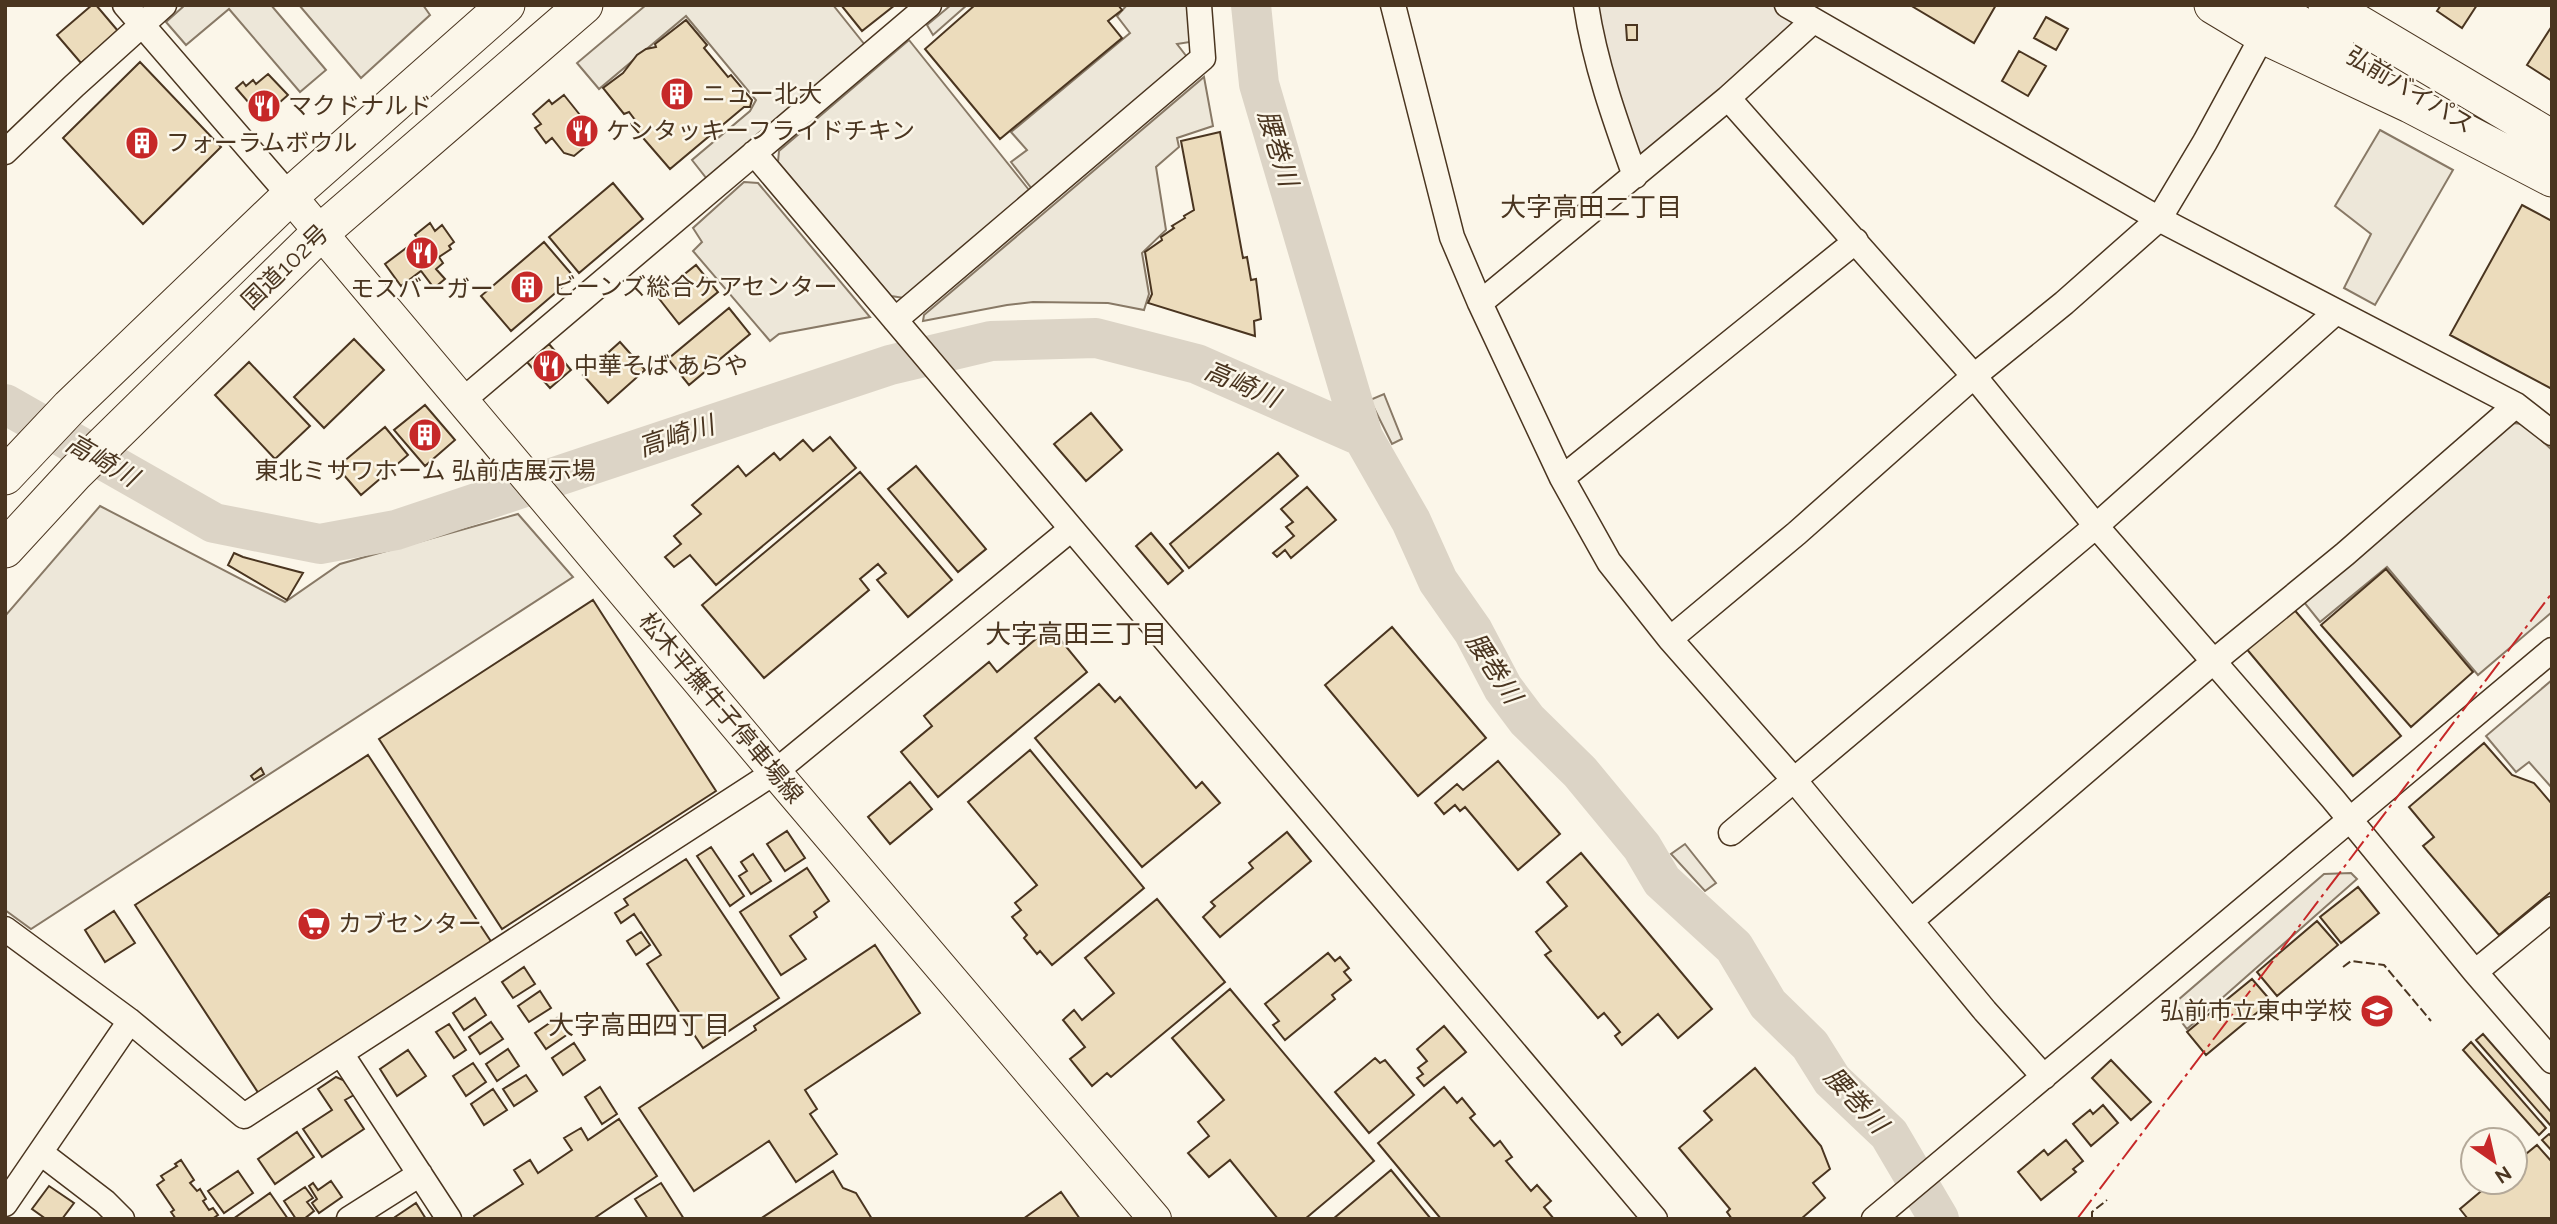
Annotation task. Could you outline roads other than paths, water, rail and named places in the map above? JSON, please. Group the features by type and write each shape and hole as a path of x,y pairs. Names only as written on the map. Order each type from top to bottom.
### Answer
{"highway":[{"name":"国道102号","path":"5,476 70,407 290,196 506,5"},
{"name":"国道102号","path":"5,549 75,473 320,233 584,5"},
{"path":"2213,5 2265,20 2410,104 2552,177"},
{"name":"弘前バイパス","path":"2327,5 2552,138"},
{"path":"2359,5 2552,138"}],"main road":[{"name":"松木平撫牛子停車場線","path":"290,196 1155,1219"}],"street":[{"path":"125,5 290,196"},
{"path":"5,152 164,5"},
{"path":"462,401 929,5"},
{"path":"901,328 1203,58 1199,5"},
{"path":"1393,5 1452,237 1562,478 1609,562 1670,639 1795,781 2044,1077"},
{"path":"1586,5 1590,31 1610,105 1635,176"},
{"path":"1787,5 2159,219 2516,405 2552,433"},
{"path":"1670,639 1797,533 1974,376 2064,303 2159,219 2205,142 2265,20"},
{"path":"1480,303 1728,98 1813,21"},
{"path":"1728,98 1974,376 2096,526 2350,820 2552,1061"},
{"path":"754,153 1655,1219"},
{"path":"1562,478 1856,241"},
{"path":"1731,833 2096,526 2336,312"},
{"path":"1911,921 2213,662 2345,554 2516,405"},
{"path":"5,929 130,1021 244,1116 775,772 1070,530"},
{"path":"1879,1215 2552,650"},
{"path":"2475,972 2552,909"},
{"path":"5,1204 130,1021"},
{"path":"342,1055 449,1219"},
{"path":"41,1153 106,1202 122,1219"},
{"path":"349,1219 420,1174"}],"waterway":[{"name":"腰巻川","path":"1251,5 1259,84 1363,437 1411,521 1438,581 1473,631 1503,688 1527,720 1580,772 1642,847 1662,881 1734,947 1768,1004 1810,1045 1832,1080 1889,1134 1939,1219"},
{"name":"高崎川","path":"5,404 214,523 320,544 396,530 890,365 991,341 1096,338 1197,364 1363,437"}],"place":[{"name":"ニュー北大","path":"677,94"},
{"name":"マクドナルド","path":"264,106"},
{"name":"ケンタッキーフライドチキン","path":"582,131"},
{"name":"フォーラムボウル","path":"142,143"},
{"name":"モスバーガー","path":"422,253"},
{"name":"ビーンズ総合ケアセンター","path":"527,287"},
{"name":"中華そば あらや","path":"549,366"},
{"name":"東北ミサワホーム 弘前店展示場","path":"425,435"},
{"name":"カブセンター","path":"314,924"},
{"name":"弘前市立東中学校","path":"2377,1011"}],"district":[{"name":"大字高田二丁目","path":"1591,207"},
{"name":"大字高田三丁目","path":"1076,634"},
{"name":"大字高田四丁目","path":"639,1025"}]}
